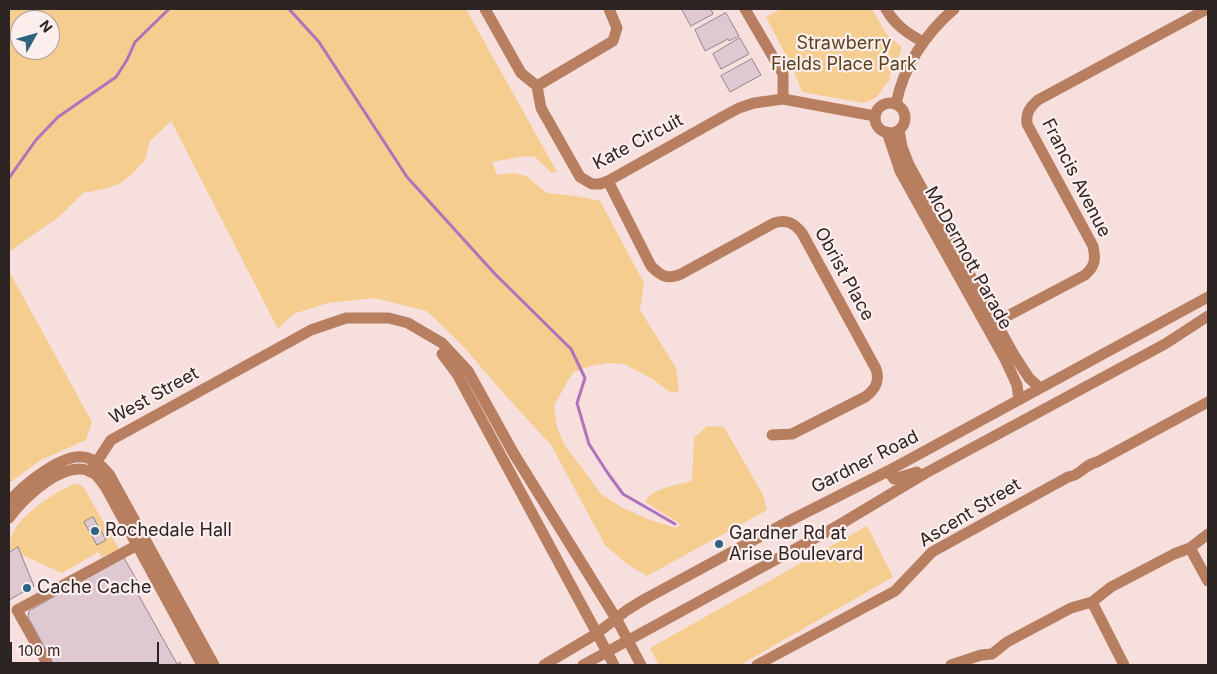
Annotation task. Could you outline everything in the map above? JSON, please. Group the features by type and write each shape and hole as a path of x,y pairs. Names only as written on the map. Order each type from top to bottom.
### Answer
{"street":[{"path":"486,9 521,73 537,86 613,41 618,28 609,9"},
{"path":"745,9 783,74 783,99"},
{"path":"886,9 903,31 923,42"},
{"path":"896,104 906,74 923,42 939,22 954,9"},
{"name":"Francis Avenue","path":"996,322 1085,275 1095,263 1093,246 1027,124 1026,115 1030,106 1206,9"},
{"name":"Kate Circuit","path":"537,86 541,108 580,177 592,184 608,181 739,108 772,100 783,99 875,116"},
{"path":"884,104 896,104 905,116 902,126 893,131 878,127 875,116 876,111 884,104"},
{"name":"McDermott Parade","path":"893,131 909,165 996,322 1029,378 1040,388"},
{"name":"McDermott Parade","path":"893,131 900,171 1005,359 1018,384 1020,400"},
{"name":"Obrist Place","path":"608,181 651,266 660,275 667,278 681,274 774,223 789,222 796,225 802,233 876,369 878,376 873,391 865,397 792,434 772,435"},
{"name":"Gardner Road","path":"544,665 596,634 617,620 627,610 654,594 787,522 888,471 1208,297"},
{"name":"Gardner Road","path":"582,665 839,525 924,474 1165,344 1208,316"},
{"name":"West Street","path":"94,467 111,440 310,330 346,318 389,318"},
{"path":"389,318 408,323 442,343 468,372 514,454 617,620 641,665"},
{"path":"389,318 413,331 437,348 452,365 614,665"},
{"name":"Ascent Street","path":"757,665 895,590 932,552 1068,477 1076,476 1087,464 1098,462 1208,402"},
{"path":"503,460 514,454"},
{"path":"9,502 36,477 68,459 82,456 94,467 96,475 141,543 214,665"},
{"path":"9,518 22,501 53,478 64,472 94,467"},
{"path":"888,471 894,479 915,472 924,474"},
{"path":"951,665 992,654 1007,642 1071,608 1092,602 1111,587 1174,554 1190,548 1208,534"},
{"path":"48,665 17,610 141,543"},
{"path":"141,543 202,665"},
{"path":"1190,548 1208,581"},
{"path":"1092,602 1124,665"},
{"path":"992,654 997,665"}],"green space":[{"path":"9,9 466,9 557,172 552,173 535,157 526,156 492,162 497,175 513,173 526,176 547,193 600,201 644,283 640,310 676,368 679,389 676,393 668,391 651,378 624,364 608,363 590,366 574,372 554,406 557,427 564,444 601,494 621,507 650,520 676,528 680,525 676,521 645,502 660,490 692,481 694,438 707,426 724,427 763,495 767,510 647,576 627,564 605,545 551,445 462,345 427,311 375,298 328,303 293,314 278,329 171,121 150,141 145,160 131,175 119,184 83,193 60,216 9,252"},
{"name":"Strawberry Fields Place Park","path":"781,9 872,9 887,35 901,46 901,52 889,77 890,80 874,99 863,103 802,92 793,69 766,17"},
{"path":"9,271 92,422 86,440 41,460 9,483"},
{"path":"74,484 79,484 84,488 119,549 102,557 98,552 62,573 9,549 11,538 16,528 33,509 43,501"},
{"path":"867,526 893,577 740,665 659,665 650,648"}],"building":[{"path":"682,9 711,9 713,14 691,26"},
{"path":"726,13 739,36 729,41 728,39 705,51 695,30"},
{"path":"740,38 749,54 721,69 713,54"},
{"path":"752,59 761,75 730,92 721,76"},
{"name":"Rochedale Hall","path":"93,517 106,540 97,545 84,522"},
{"path":"18,547 34,586 9,600 9,553"},
{"path":"124,558 139,584 134,587 177,664 180,662 182,665 54,665 28,617 29,611"}],"waterway":[{"path":"9,178 36,140 58,117 116,77 127,60 135,42 169,9"},
{"path":"289,9 319,42 407,177 495,274 571,349 585,378 577,403 589,444 623,494 675,524"}],"place":[{"name":"Rochedale Hall","path":"95,531"},
{"name":"Gardner Rd at Arise Boulevard","path":"719,544"},
{"name":"Cache Cache","path":"27,588"}]}
